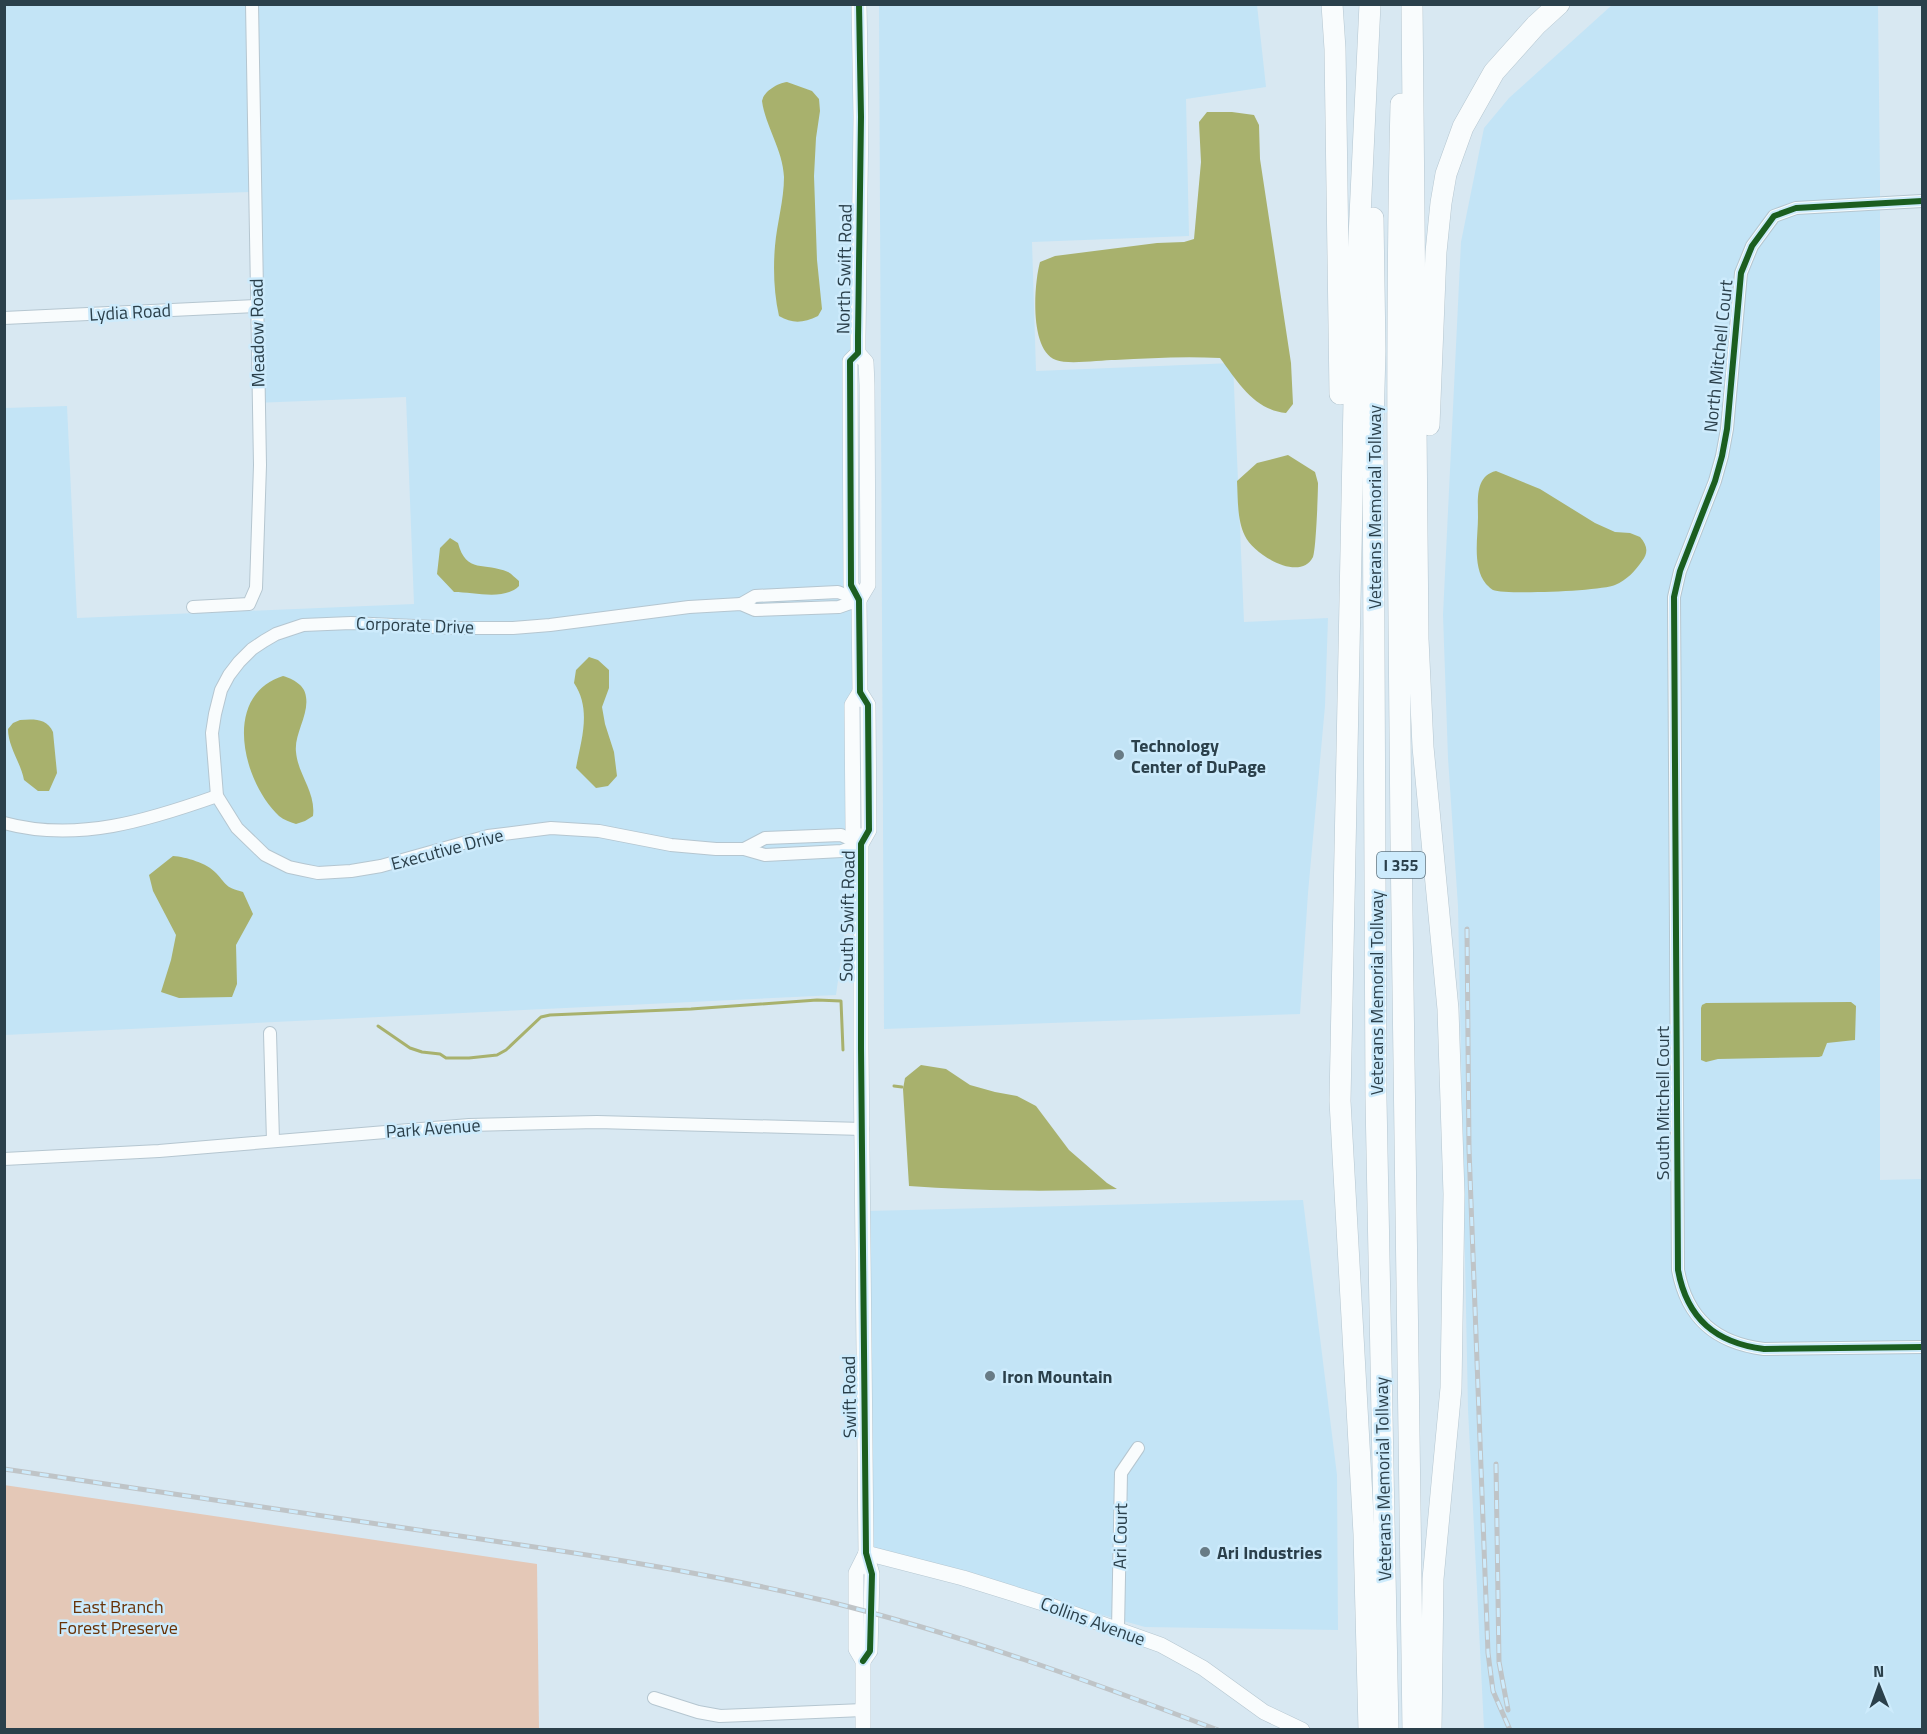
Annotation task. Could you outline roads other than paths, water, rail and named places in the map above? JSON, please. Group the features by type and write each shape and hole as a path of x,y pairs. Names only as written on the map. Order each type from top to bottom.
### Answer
{"highway":[{"path":"1332,4 1335,49 1341,420 1350,596"},
{"path":"1369,1730 1381,1717 1364,1534 1340,1101 1356,301 1370,4"},
{"name":"Veterans Memorial Tollway","path":"1370,4 1376,351 1373,437 1381,1717"},
{"name":"Veterans Memorial Tollway","path":"1403,4 1398,227 1404,1147 1419,1728"},
{"path":"1412,4 1418,639 1423,747 1448,1009 1454,1194 1451,1388 1419,1728"},
{"path":"1418,639 1436,252 1446,174 1463,127 1494,72 1529,31 1559,4"}],"street":[{"name":"Meadow Road","path":"193,606 249,604 256,588 260,465 252,4"},
{"name":"North Swift Road","path":"858,4 861,117 858,353 866,363 868,585 860,600"},
{"name":"North Mitchell Court","path":"1674,650 1676,583 1715,482 1727,429 1741,273 1747,254 1766,225 1774,216 1784,211 1796,208 1923,201"},
{"name":"Lydia Road","path":"4,318 256,306"},
{"name":"Corporate Drive","path":"217,795 213,733 221,690 229,675 252,650 264,641 288,630 317,623 513,628 562,624 648,611 741,604 756,596 838,592 860,600"},
{"name":"South Swift Road","path":"860,600 860,692 852,705 852,728 853,830 861,844 863,1129"},
{"name":"South Mitchell Court","path":"1674,650 1678,1270 1684,1292 1703,1324 1739,1344 1764,1348 1923,1347"},
{"path":"4,823 59,830 107,827 149,819 217,795"},
{"name":"Executive Drive","path":"217,795 237,828 265,855 289,867 318,873 381,866 488,836 551,828 599,831 700,848 744,849 765,855 842,851 861,844"},
{"path":"270,1033 273,1142"},
{"name":"Park Avenue","path":"4,1159 139,1153 425,1128 597,1122 863,1129"},
{"name":"Swift Road","path":"863,1129 866,1552 856,1573 856,1649 863,1662 863,1730"},
{"name":"Ari Court","path":"1118,1629 1121,1473 1138,1448"},
{"name":"Collins Avenue","path":"866,1552 963,1578 1118,1629 1186,1657 1264,1712 1302,1730"},
{"path":"654,1698 698,1712 720,1716 863,1710"}],"waterway":[{"path":"378,1026 410,1048 440,1054 446,1058 469,1058 497,1055 506,1050 541,1017 550,1015 691,1009 817,1000 841,1001 843,1050"},
{"path":"894,1086 902,1087"}],"railway":[{"path":"1467,929 1469,1149 1488,1653 1493,1691 1510,1730"},
{"path":"1496,1464 1499,1662 1508,1710"},
{"path":"4,1469 580,1554 777,1590 876,1614 975,1643 1073,1676 1218,1730"}],"place":[{"name":"Technology Center of DuPage","path":"1119,755"},
{"name":"Iron Mountain","path":"990,1376"},
{"name":"Ari Industries","path":"1205,1552"}],"park label":[{"name":"East Branch Forest Preserve","path":"118,1616"}]}
